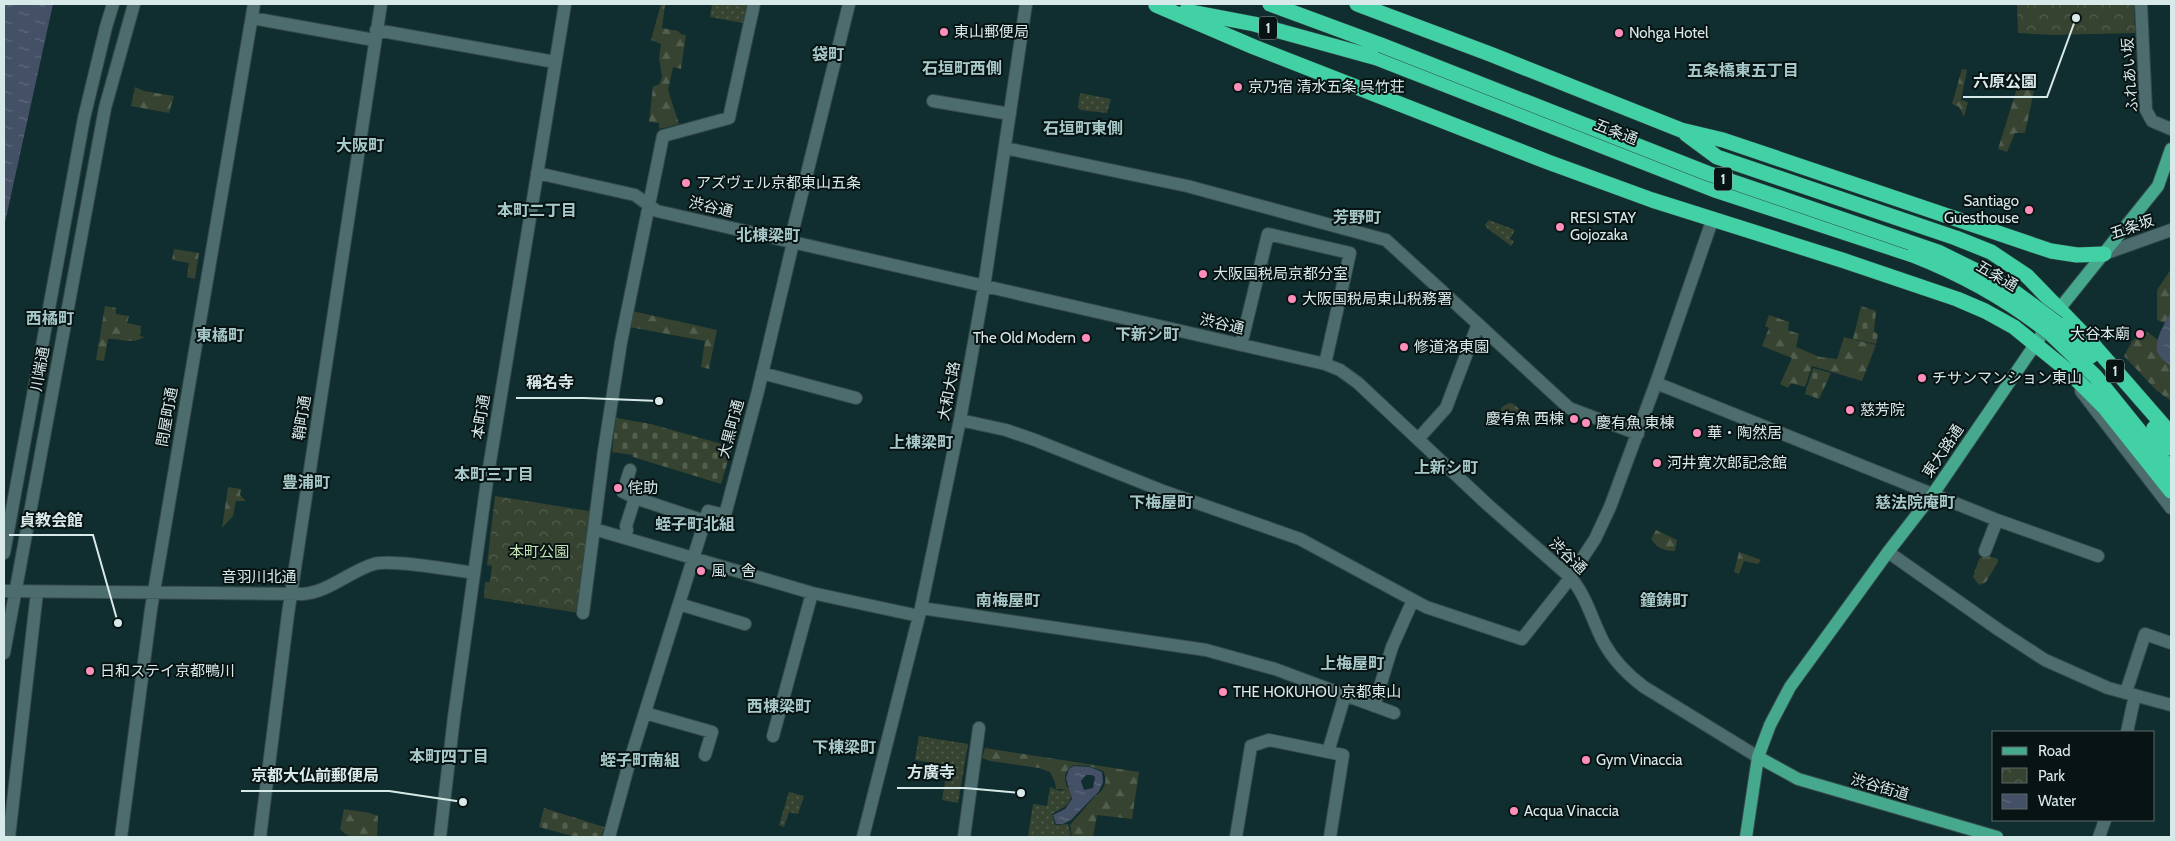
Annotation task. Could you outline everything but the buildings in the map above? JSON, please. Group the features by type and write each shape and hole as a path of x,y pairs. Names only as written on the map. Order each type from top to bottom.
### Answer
{"highway":[{"name":"五条通","path":"1155,4 1379,52"},
{"name":"1","path":"1155,4 1254,47 1548,162 1652,200 1713,218 1967,302 2014,327 2067,370 2105,408 2171,491"},
{"name":"五条通","path":"1270,4 1379,52 1715,190 1936,264 1991,292 2022,312 2054,329"},
{"name":"1","path":"1364,5 1681,130 1723,140 2051,251 2077,255 2104,254"},
{"name":"1","path":"1681,130 1717,157 1991,252 2023,273 2060,308 2171,434"},
{"name":"1","path":"2054,329 2104,369 2171,448"},
{"name":"1","path":"2054,329 2095,376 2171,470"}],"main road":[{"name":"東大路通","path":"1746,837 1758,757 1770,726 1790,687 1888,552 1933,494 2060,308 2158,186 2171,149"},
{"name":"渋谷街道","path":"1758,757 1798,779 1998,837"}],"street":[{"name":"川端通","path":"4,553 84,118 103,36 113,4"},
{"name":"川端通","path":"4,653 10,591 103,118 111,80 134,4"},
{"name":"問屋町通","path":"121,837 154,593 254,4"},
{"name":"鞘町通","path":"260,837 291,594 381,4"},
{"name":"本町通","path":"440,837 474,572 565,4"},
{"path":"584,613 604,450 621,342 663,136 729,118 754,4"},
{"name":"大黒町通","path":"705,520 708,511 725,515 762,373 792,247 790,242 849,4"},
{"name":"大和大路","path":"863,837 920,612 960,420 984,286 1026,4"},
{"name":"ふれあい坂","path":"2141,4 2146,110 2152,121 2171,129"},
{"path":"252,18 555,62"},
{"path":"933,101 1010,114"},
{"path":"1005,148 1187,186 1386,240 1569,408 1638,434"},
{"name":"渋谷通","path":"537,173 636,195 657,210 1325,364 1340,370 1354,379 1570,577 1580,590 1604,643 1613,657 1631,676 1644,687 1758,757"},
{"path":"960,420 1006,430 1035,440 1163,491 1300,538 1441,614 1522,639 1570,577 1595,538 1610,507 1638,434 1713,218"},
{"name":"五条坂","path":"2104,254 2171,230"},
{"path":"1242,345 1268,234 1350,254 1325,364"},
{"path":"2159,235 2171,240"},
{"path":"1418,439 1446,408 1478,324"},
{"path":"2067,370 2171,508"},
{"path":"762,373 856,398"},
{"path":"1656,383 1997,520 2092,554"},
{"path":"609,837 705,520 635,498 623,492 630,470"},
{"path":"625,538 628,530 626,526 635,498"},
{"path":"1984,551 1997,520"},
{"path":"601,531 812,593 920,612 1206,650 1275,669 1394,713"},
{"path":"1888,552 2045,660 2108,688 2171,705"},
{"name":"音羽川北通","path":"10,591 291,594 314,592 376,564 390,563 474,572"},
{"path":"9,837 37,592"},
{"path":"773,736 812,593"},
{"path":"1374,706 1392,647 1413,600"},
{"path":"679,604 745,624"},
{"path":"2127,731 2131,693 2146,634 2171,643"},
{"path":"1328,752 1345,695"},
{"path":"645,713 712,732 705,755"},
{"path":"964,837 979,728"},
{"path":"1236,837 1251,746 1269,740 1343,755 1330,837"},
{"path":"2099,837 2105,821"}],"green space":[{"path":"661,4 665,4 662,28 678,31 686,35 681,69 673,67 668,90 679,124 659,129 659,123 649,122 653,86 659,85 662,77 659,58 661,44 651,40"},
{"path":"712,4 747,4 743,23 710,17"},
{"path":"2017,4 2134,4 2135,33 2051,35 2018,33"},
{"path":"1962,69 1967,70 1961,100 1968,102 1964,117 1959,107 1952,104"},
{"path":"135,87 144,91 174,96 169,113 131,106"},
{"path":"2017,88 2034,91 2025,133 2015,133 2007,152 1998,149"},
{"path":"1080,93 1111,99 1107,113 1080,110 1078,107"},
{"path":"1489,220 1515,230 1510,239 1514,241 1511,246 1487,228 1485,225"},
{"path":"174,249 199,253 195,279 187,277 189,263 172,260"},
{"path":"2171,269 2170,325 2157,320 2157,290"},
{"path":"105,306 116,308 116,314 129,316 127,323 141,326 140,336 144,337 136,341 108,339 104,361 96,360"},
{"path":"1861,306 1876,311 1874,331 1878,335 1876,344 1853,339"},
{"path":"632,311 717,330 709,369 701,367 705,341 629,327"},
{"path":"1769,315 1789,322 1788,330 1799,334 1796,347 1820,357 1837,359 1844,337 1876,345 1862,381 1812,366 1805,387 1791,383 1788,388 1780,384 1792,358 1762,346 1769,328 1765,326"},
{"path":"2145,331 2155,337 2162,345 2169,361 2171,370 2171,401 2156,390 2124,356 2132,341"},
{"path":"1813,368 1831,373 1819,399 1805,394"},
{"path":"1509,403 1514,404 1520,410 1519,423 1515,426 1503,417 1500,412 1502,407"},
{"path":"616,418 651,424 732,447 721,484 633,457 633,455 612,452"},
{"path":"228,487 241,489 240,495 246,501 236,501 233,516 222,528"},
{"name":"本町公園","path":"495,496 595,512 579,613 484,598 485,582 490,582 492,566 487,565"},
{"path":"1656,530 1677,540 1675,551 1661,548 1653,542 1651,539"},
{"path":"1739,552 1761,560 1758,564 1744,561 1739,574 1734,572"},
{"path":"1986,555 1998,559 1998,562 1986,582 1979,585 1973,577 1979,559"},
{"path":"919,736 968,744 958,803 942,800 948,765 915,760"},
{"path":"985,748 1139,772 1132,819 1097,815 1093,837 1072,837 1070,825 1103,788 1105,778 1103,771 1089,766 1074,765 1070,767 1065,776 1068,789 1056,789 1050,772 1039,768 990,761 982,758"},
{"path":"1050,787 1060,791 1069,788 1071,798 1069,802 1052,814 1055,825 1068,824 1071,837 1028,837 1033,804 1047,806"},
{"path":"789,792 804,796 798,814 789,812 784,827 779,825"},
{"path":"544,808 604,827 601,837 576,837 539,827"},
{"path":"344,809 378,816 377,837 352,837 344,833 340,829"}],"water":[{"path":"4,4 53,4 4,227"},
{"path":"2171,311 2171,366 2160,356 2157,344 2160,333"},
{"path":"1074,766 1090,767 1102,772 1103,782 1099,791 1071,820 1063,824 1056,824 1053,815 1065,809 1072,799 1066,778 1069,769","holes":["1086,775 1095,777 1093,788 1084,790 1081,781"]}],"place":[{"name":"六原公園","path":"2076,18"},
{"name":"東山郵便局","path":"944,32"},
{"name":"Nohga Hotel","path":"1619,33"},
{"name":"京乃宿 清水五条 呉竹荘","path":"1238,87"},
{"name":"アズヴェル京都東山五条","path":"686,183"},
{"name":"Santiago Guesthouse","path":"2029,210"},
{"name":"RESI STAY Gojozaka","path":"1560,227"},
{"name":"大阪国税局京都分室","path":"1203,274"},
{"name":"大阪国税局東山税務署","path":"1292,299"},
{"name":"大谷本廟","path":"2140,334"},
{"name":"The Old Modern","path":"1086,338"},
{"name":"修道洛東園","path":"1404,347"},
{"name":"チサンマンション東山","path":"1922,378"},
{"name":"稱名寺","path":"659,401"},
{"name":"慈芳院","path":"1850,410"},
{"name":"慶有魚 西棟","path":"1574,419"},
{"name":"慶有魚 東棟","path":"1586,423"},
{"name":"華・陶然居","path":"1697,433"},
{"name":"河井寛次郎記念館","path":"1657,463"},
{"name":"侘助","path":"618,488"},
{"name":"風・舎","path":"701,571"},
{"name":"貞教会館","path":"118,623"},
{"name":"日和ステイ京都鴨川","path":"90,671"},
{"name":"THE HOKUHOU 京都東山","path":"1223,692"},
{"name":"Gym Vinaccia","path":"1586,760"},
{"name":"方廣寺","path":"1021,793"},
{"name":"京都大仏前郵便局","path":"463,802"},
{"name":"Acqua Vinaccia","path":"1514,811"}],"district":[{"name":"袋町","path":"828,54"},
{"name":"石垣町西側","path":"962,68"},
{"name":"五条橋東五丁目","path":"1743,70"},
{"name":"石垣町東側","path":"1083,128"},
{"name":"大阪町","path":"360,145"},
{"name":"本町二丁目","path":"537,210"},
{"name":"芳野町","path":"1357,217"},
{"name":"北棟梁町","path":"768,235"},
{"name":"西橘町","path":"50,318"},
{"name":"下新シ町","path":"1147,334"},
{"name":"東橘町","path":"220,335"},
{"name":"上棟梁町","path":"921,442"},
{"name":"上新シ町","path":"1446,467"},
{"name":"本町三丁目","path":"494,474"},
{"name":"豊浦町","path":"306,482"},
{"name":"下梅屋町","path":"1161,502"},
{"name":"慈法院庵町","path":"1915,502"},
{"name":"蛭子町北組","path":"695,524"},
{"name":"南梅屋町","path":"1008,600"},
{"name":"鐘鋳町","path":"1664,600"},
{"name":"上梅屋町","path":"1352,663"},
{"name":"西棟梁町","path":"779,706"},
{"name":"下棟梁町","path":"844,747"},
{"name":"本町四丁目","path":"449,756"},
{"name":"蛭子町南組","path":"640,760"}]}
